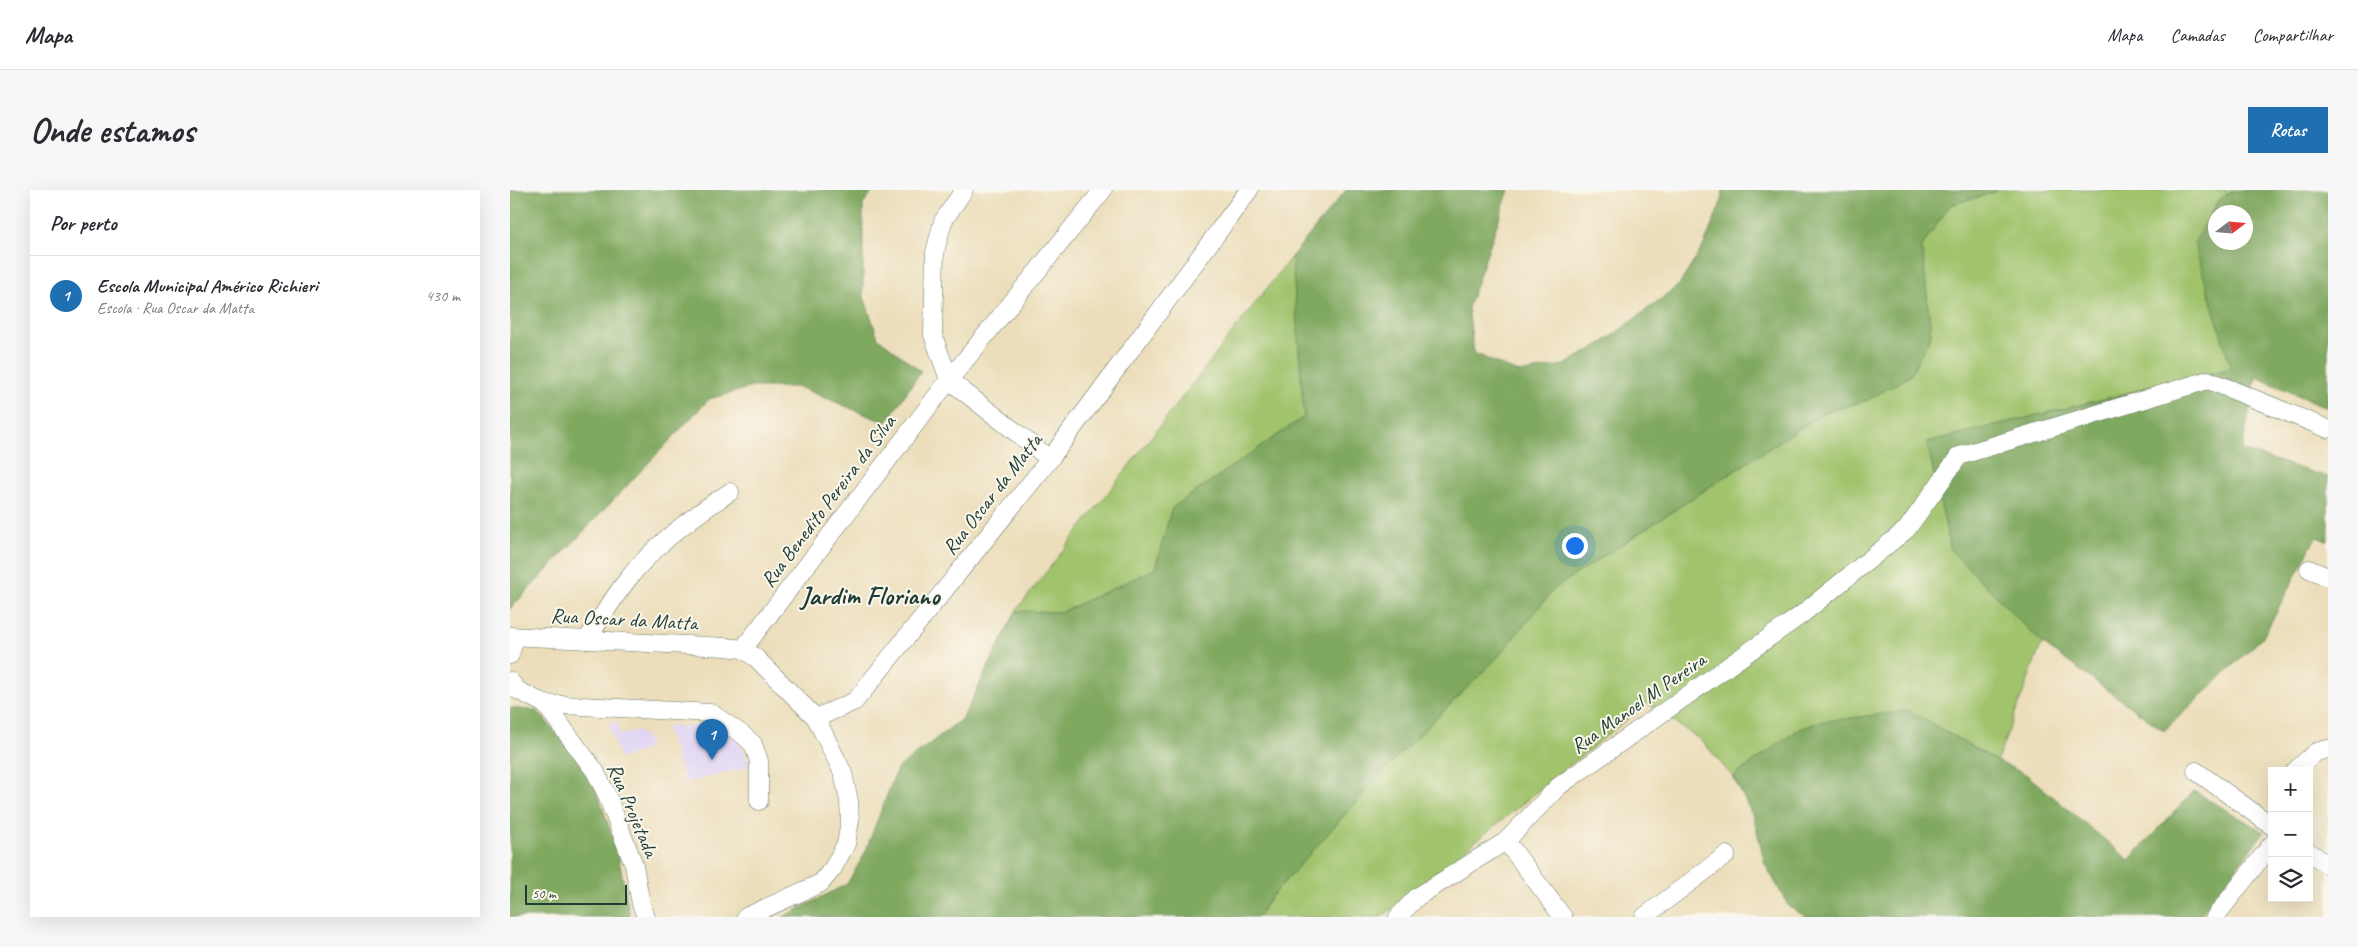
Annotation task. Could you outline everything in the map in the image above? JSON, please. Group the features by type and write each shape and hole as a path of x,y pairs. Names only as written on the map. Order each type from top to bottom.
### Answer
{"street":[{"path":"964,190 943,220 934,252 933,335 949,380 1050,459"},
{"name":"Rua Benedito Pereira da Silva","path":"743,649 949,380 1103,190"},
{"name":"Rua Oscar da Matta","path":"816,718 855,701 1050,459 1247,190"},
{"name":"Rua Manoel M Pereira","path":"1398,917 1417,896 1506,841 1559,786 1800,615 1907,529 1959,456 2208,380 2328,429"},
{"path":"588,640 629,578 672,534 730,492"},
{"path":"2309,569 2328,576"},
{"name":"Rua Oscar da Matta","path":"510,655 512,636 743,649"},
{"path":"743,649 756,658 816,718 843,773 850,821 846,844 833,868 821,883 750,915"},
{"path":"510,681 517,690 545,704 711,713 743,734 753,744 760,761 759,801"},
{"name":"Rua Projetada","path":"545,704 595,771 606,793 634,865 641,904 646,917"},
{"path":"2299,767 2316,752 2328,749"},
{"path":"2196,771 2268,823"},
{"path":"1506,841 1564,917"},
{"path":"2215,917 2268,849"},
{"path":"1644,917 1726,855"},
{"path":"2313,855 2328,865"}],"shaded area":[{"path":"617,722 621,735 638,730 640,735 645,734 650,748 620,759 608,723"},
{"path":"666,726 714,727 735,738 745,753 749,767 685,783"}],"green space":[{"path":"510,190 874,190 863,204 863,294 878,338 921,371 886,423 799,387 752,387 709,399 510,609"},
{"path":"1346,190 1509,190 1468,308 1474,353 1519,373 1564,365 1604,342 1679,285 1704,245 1722,200 1723,190 1996,190 1995,192 1950,205 1922,246 1931,335 1910,376 1868,400 1823,413 1555,588 1496,659 1392,762 1270,898 1258,917 783,917 847,884 864,855 897,769 963,718 1016,611 1062,612 1155,569 1172,508 1304,417 1292,256"},
{"path":"1996,190 2233,190 2218,201 2216,205 2208,205 2208,219 2195,243 2231,368 1927,442 1951,550 2042,643 1997,761 1909,711 1819,722 1798,730 1733,777 1702,741 1647,703 1382,917 1258,917 1270,898 1392,762 1496,659 1555,588 1823,413 1868,400 1931,335 1922,246 1950,205 1995,192"},
{"path":"2233,190 2328,190 2328,408 2256,377 2242,450 2328,477 2328,541 2316,537 2263,637 2164,731 2042,643 1951,550 1927,442 2231,368 2194,243 2208,218 2208,250 2253,250 2253,205 2216,205 2218,201"},
{"path":"1292,256 1304,417 1172,508 1155,569 1062,612 1016,611"},
{"path":"510,708 538,711 592,777 617,850 630,917 510,917"},
{"path":"1909,711 1997,761 2027,775 2129,860 2194,791 2264,832 2199,917 1807,917 1789,907 1765,864 1754,818 1733,777 1798,730 1819,722"}],"place":[{"name":"Escola Municipal Américo Richieri","path":"712,760"}],"district":[{"name":"Jardim Floriano","path":"870,595"}]}
